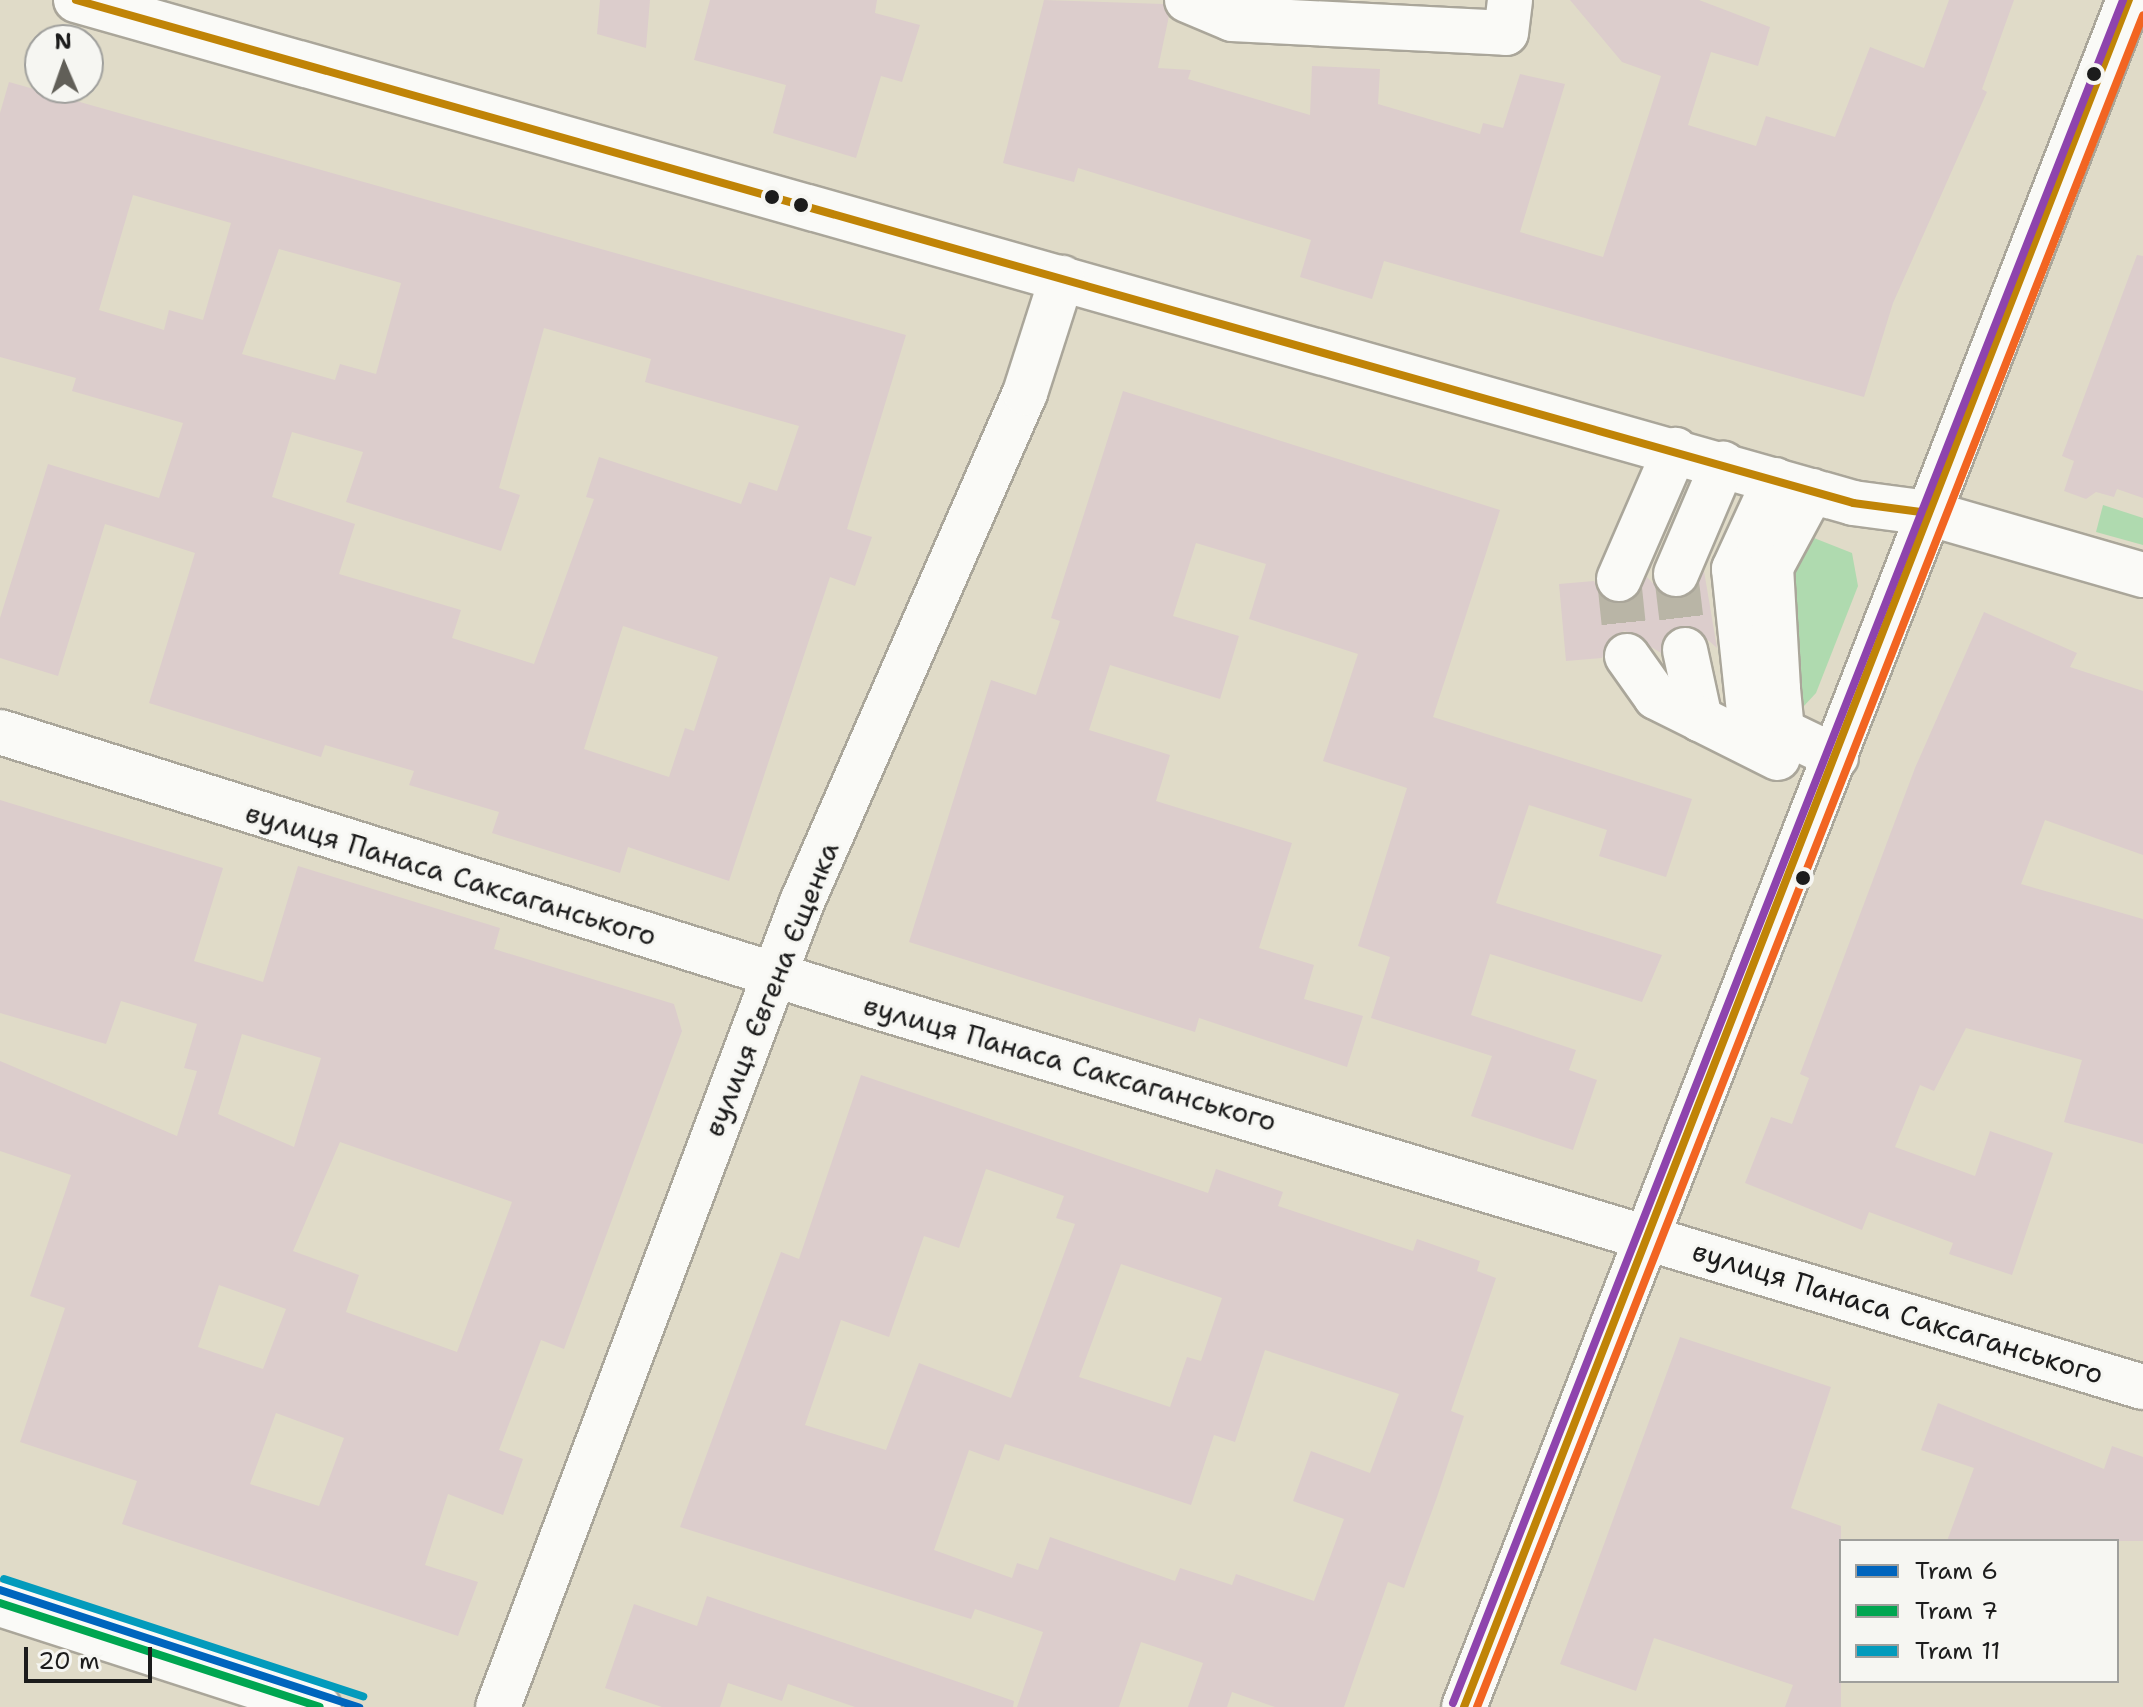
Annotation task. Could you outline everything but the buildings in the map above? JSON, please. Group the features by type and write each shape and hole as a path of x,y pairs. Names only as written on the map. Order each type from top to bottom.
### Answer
{"street":[{"path":"76,0 1794,485 1928,513 2143,575"},
{"path":"1187,0 1232,19 1506,33 1510,0"},
{"path":"1464,1707 1928,513 2130,5"},
{"name":"вулиця Євгена Єщенка","path":"498,1707 774,975 1025,393 1062,278"},
{"path":"1619,579 1675,450"},
{"path":"1676,574 1723,464"},
{"path":"1794,485 1771,567 1782,731 1830,770"},
{"path":"1685,650 1700,719"},
{"path":"1627,656 1656,697 1700,719 1830,770"},
{"name":"вулиця Панаса Саксаганського","path":"0,732 774,975 1648,1235 2143,1387"},
{"path":"0,1604 319,1707"}],"green space":[{"path":"2103,505 2143,518 2143,545 2096,532"},
{"path":"1814,538 1852,553 1858,586 1816,693 1803,707 1791,707 1787,558 1798,540"}],"tunnel":[{"path":"1676,574 1685,650"},
{"path":"1619,579 1627,656"}],"tram line":[{"name":"11","path":"4,1579 363,1696"},
{"name":"6","path":"0,1590 359,1707"},
{"name":"7","path":"0,1603 320,1707"}],"transit line":[{"path":"76,0 1853,503 1928,513"},
{"path":"1453,1703 2123,0"},
{"path":"1464,1707 2129,0"},
{"path":"1477,1707 2143,15"}]}
